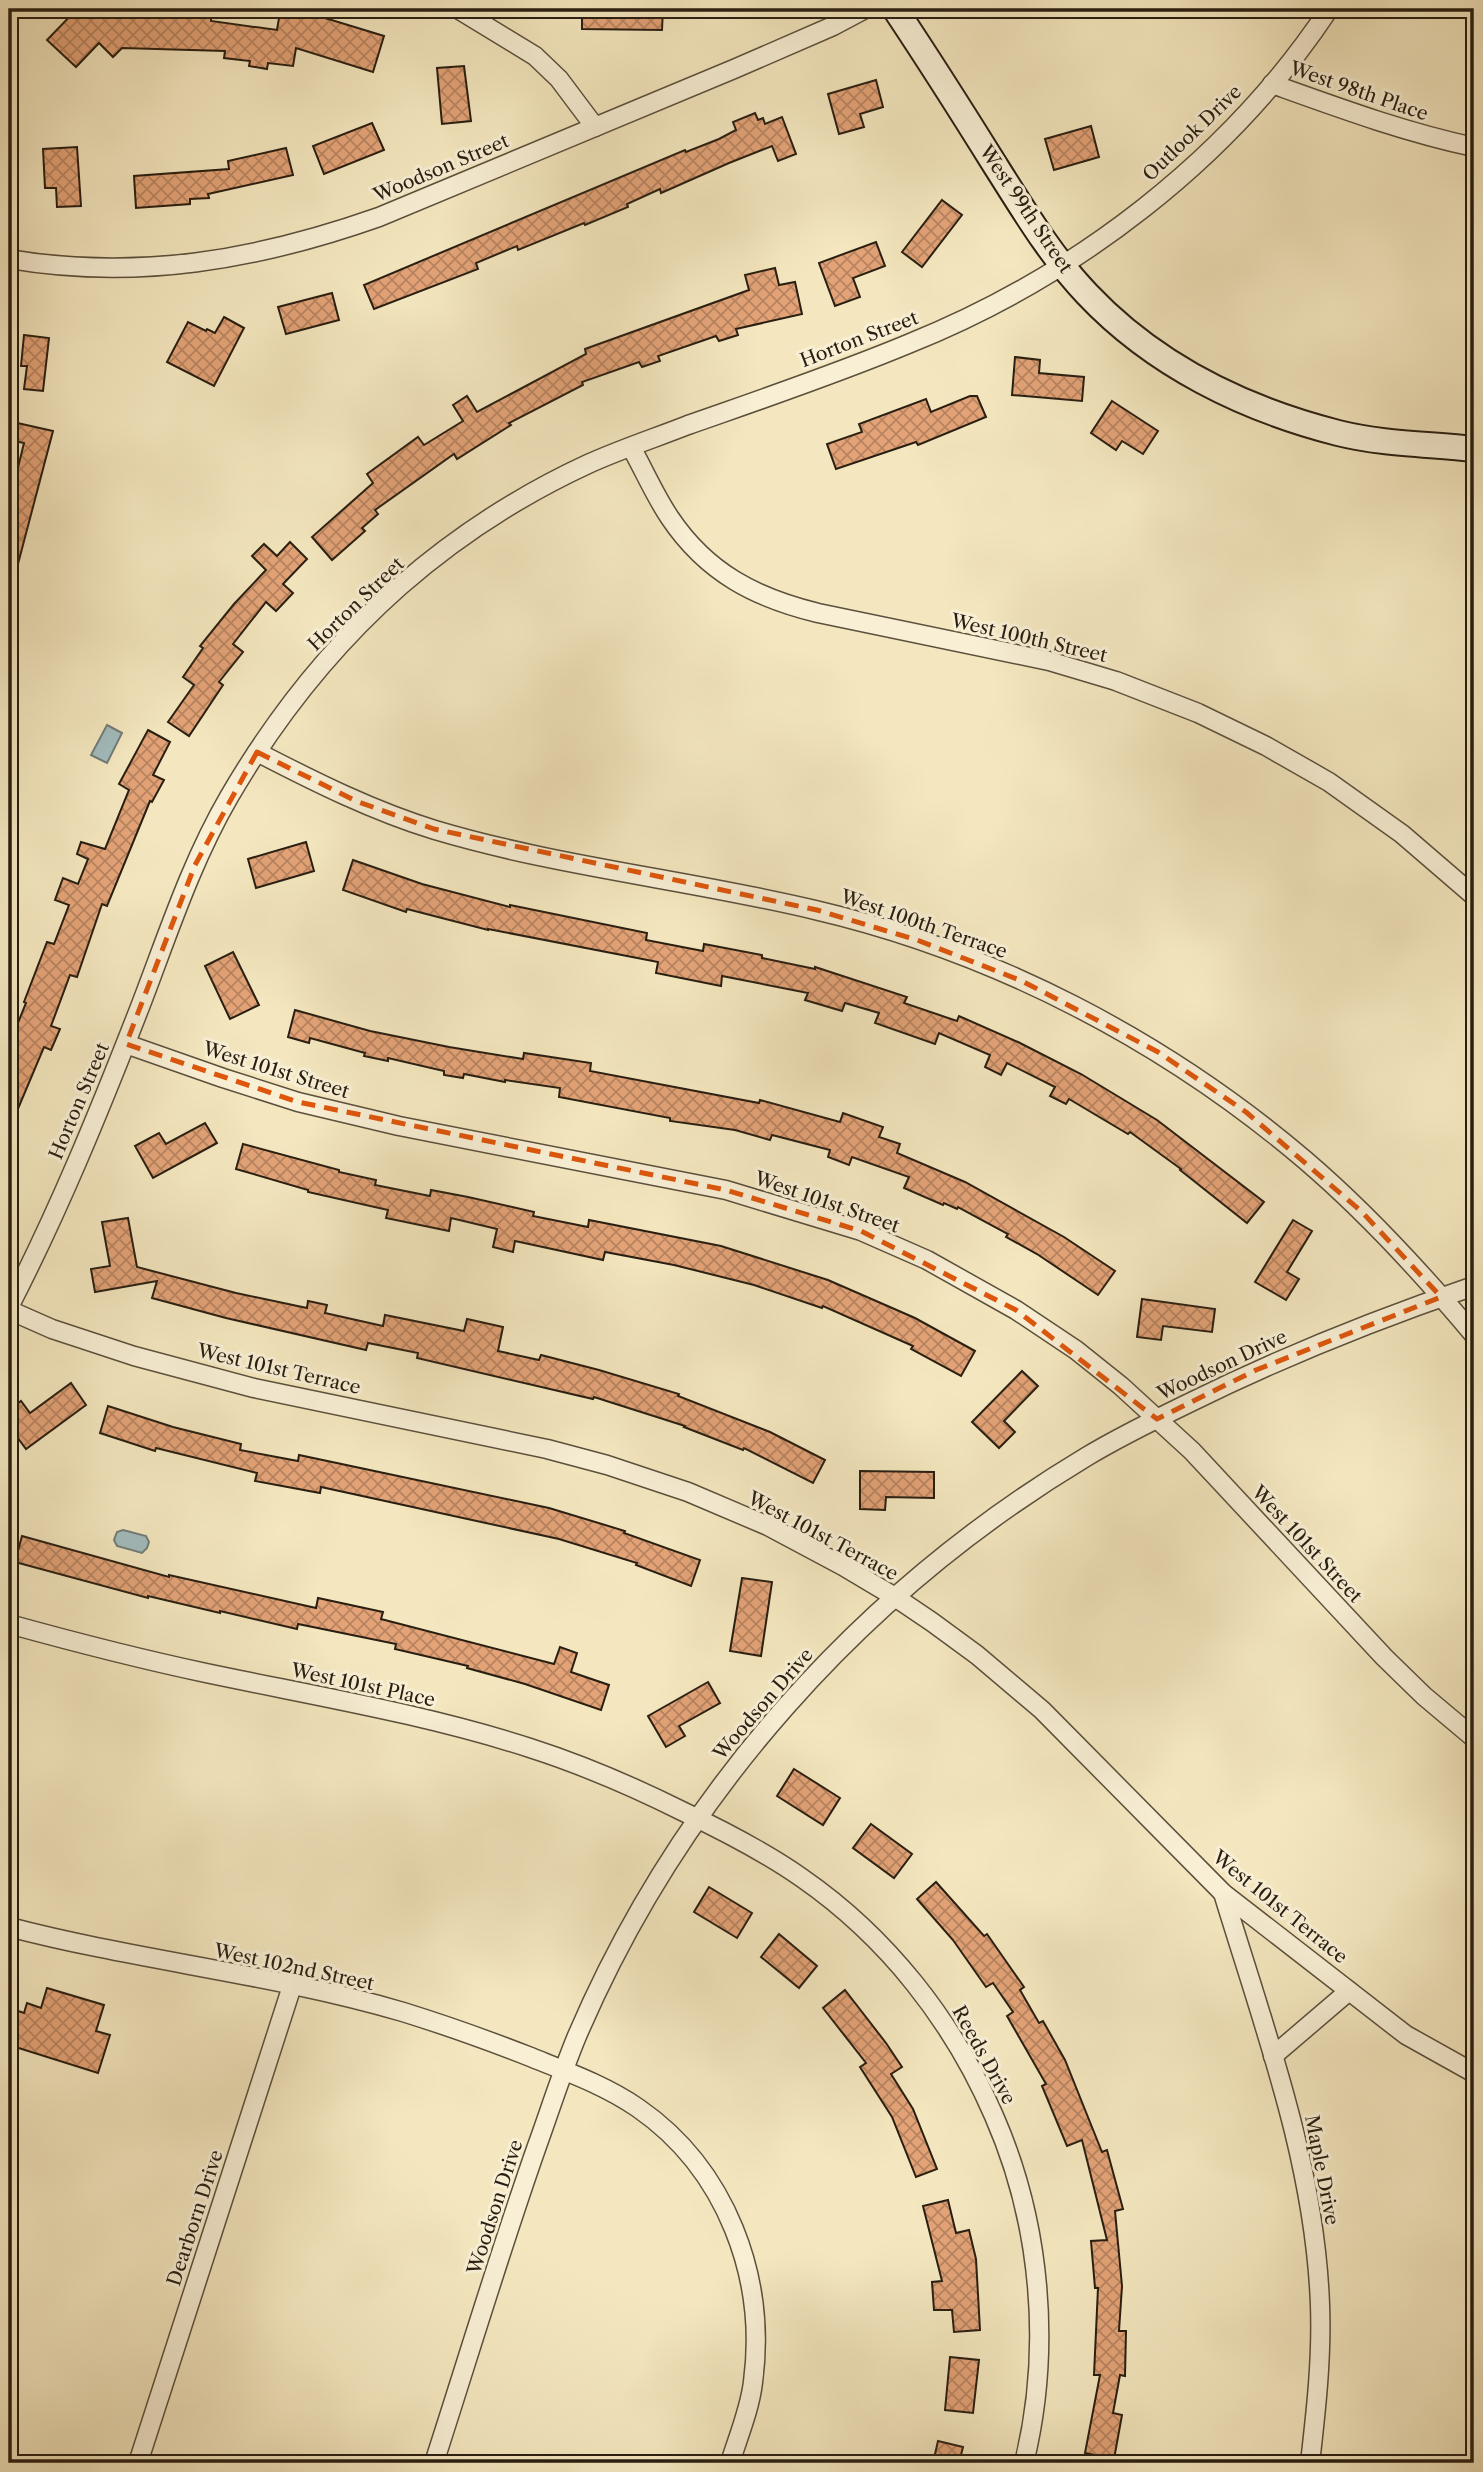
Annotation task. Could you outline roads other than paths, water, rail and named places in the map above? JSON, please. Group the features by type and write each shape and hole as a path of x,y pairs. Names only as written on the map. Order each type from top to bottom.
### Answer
{"street":[{"path":"458,9 535,56 559,79 596,127"},
{"name":"Woodson Street","path":"9,260 110,268 185,265 257,254 327,235 379,217 596,127 833,26 866,9"},
{"name":"West 99th Street","path":"895,9 1036,231 1087,295 1133,336 1174,366 1218,391 1275,415 1340,433 1387,441 1474,449"},
{"name":"Outlook Drive","path":"1062,265 1107,236 1157,197 1225,136 1272,84 1329,9"},
{"name":"West 98th Place","path":"1272,84 1371,120 1435,139 1474,147"},
{"name":"Horton Street","path":"9,1309 58,1207 126,1044 195,865 227,800 257,752 282,715 331,654 400,586 460,538 528,496 588,464 907,345 969,318 1062,265"},
{"name":"West 100th Street","path":"631,447 668,516 681,533 707,561 744,588 782,604 818,613 1049,661 1116,681 1198,713 1266,746 1329,782 1402,834 1474,896"},
{"name":"West 100th Terrace","path":"257,752 356,801 434,829 511,849 817,910 917,940 1022,981 1087,1012 1157,1052 1246,1112 1306,1161 1362,1212 1474,1335"},
{"name":"West 101st Street","path":"126,1044 299,1101 399,1126 726,1190 861,1231 927,1260 1016,1310 1085,1357 1157,1419 1192,1451 1384,1657 1424,1696 1474,1738"},
{"name":"Woodson Drive","path":"434,2463 519,2199 564,2071 593,2002 626,1935 673,1856 738,1763 796,1693 852,1634 993,1517 1084,1458 1256,1370 1359,1326 1474,1286"},
{"name":"West 101st Terrace","path":"9,1309 52,1329 134,1356 254,1388 547,1449 607,1465 688,1492 768,1526 895,1597 966,1647 1042,1710 1223,1893 1406,2035 1474,2073"},
{"name":"West 101st Place","path":"9,1624 118,1653 452,1725 531,1748 605,1776 698,1819"},
{"name":"Reeds Drive","path":"698,1819 744,1841 800,1876 835,1902 920,1989 948,2028 979,2081 1002,2134 1024,2202 1035,2264 1039,2328 1037,2390 1024,2463"},
{"name":"Maple Drive","path":"1223,1893 1291,2114 1314,2238 1320,2305 1319,2377 1310,2463"},
{"name":"West 102nd Street","path":"9,1927 292,1986 402,2012 478,2036 564,2071"},
{"name":"Dearborn Drive","path":"138,2463 292,1986"},
{"path":"1273,2056 1349,1991"},
{"path":"564,2071 638,2107 674,2138 719,2197 738,2233 755,2304 756,2347 753,2384 730,2463"}],"water":[{"path":"107,725 122,733 107,763 91,755"},
{"path":"123,1530 146,1536 149,1542 147,1548 142,1553 117,1546 114,1540 117,1532"}]}
